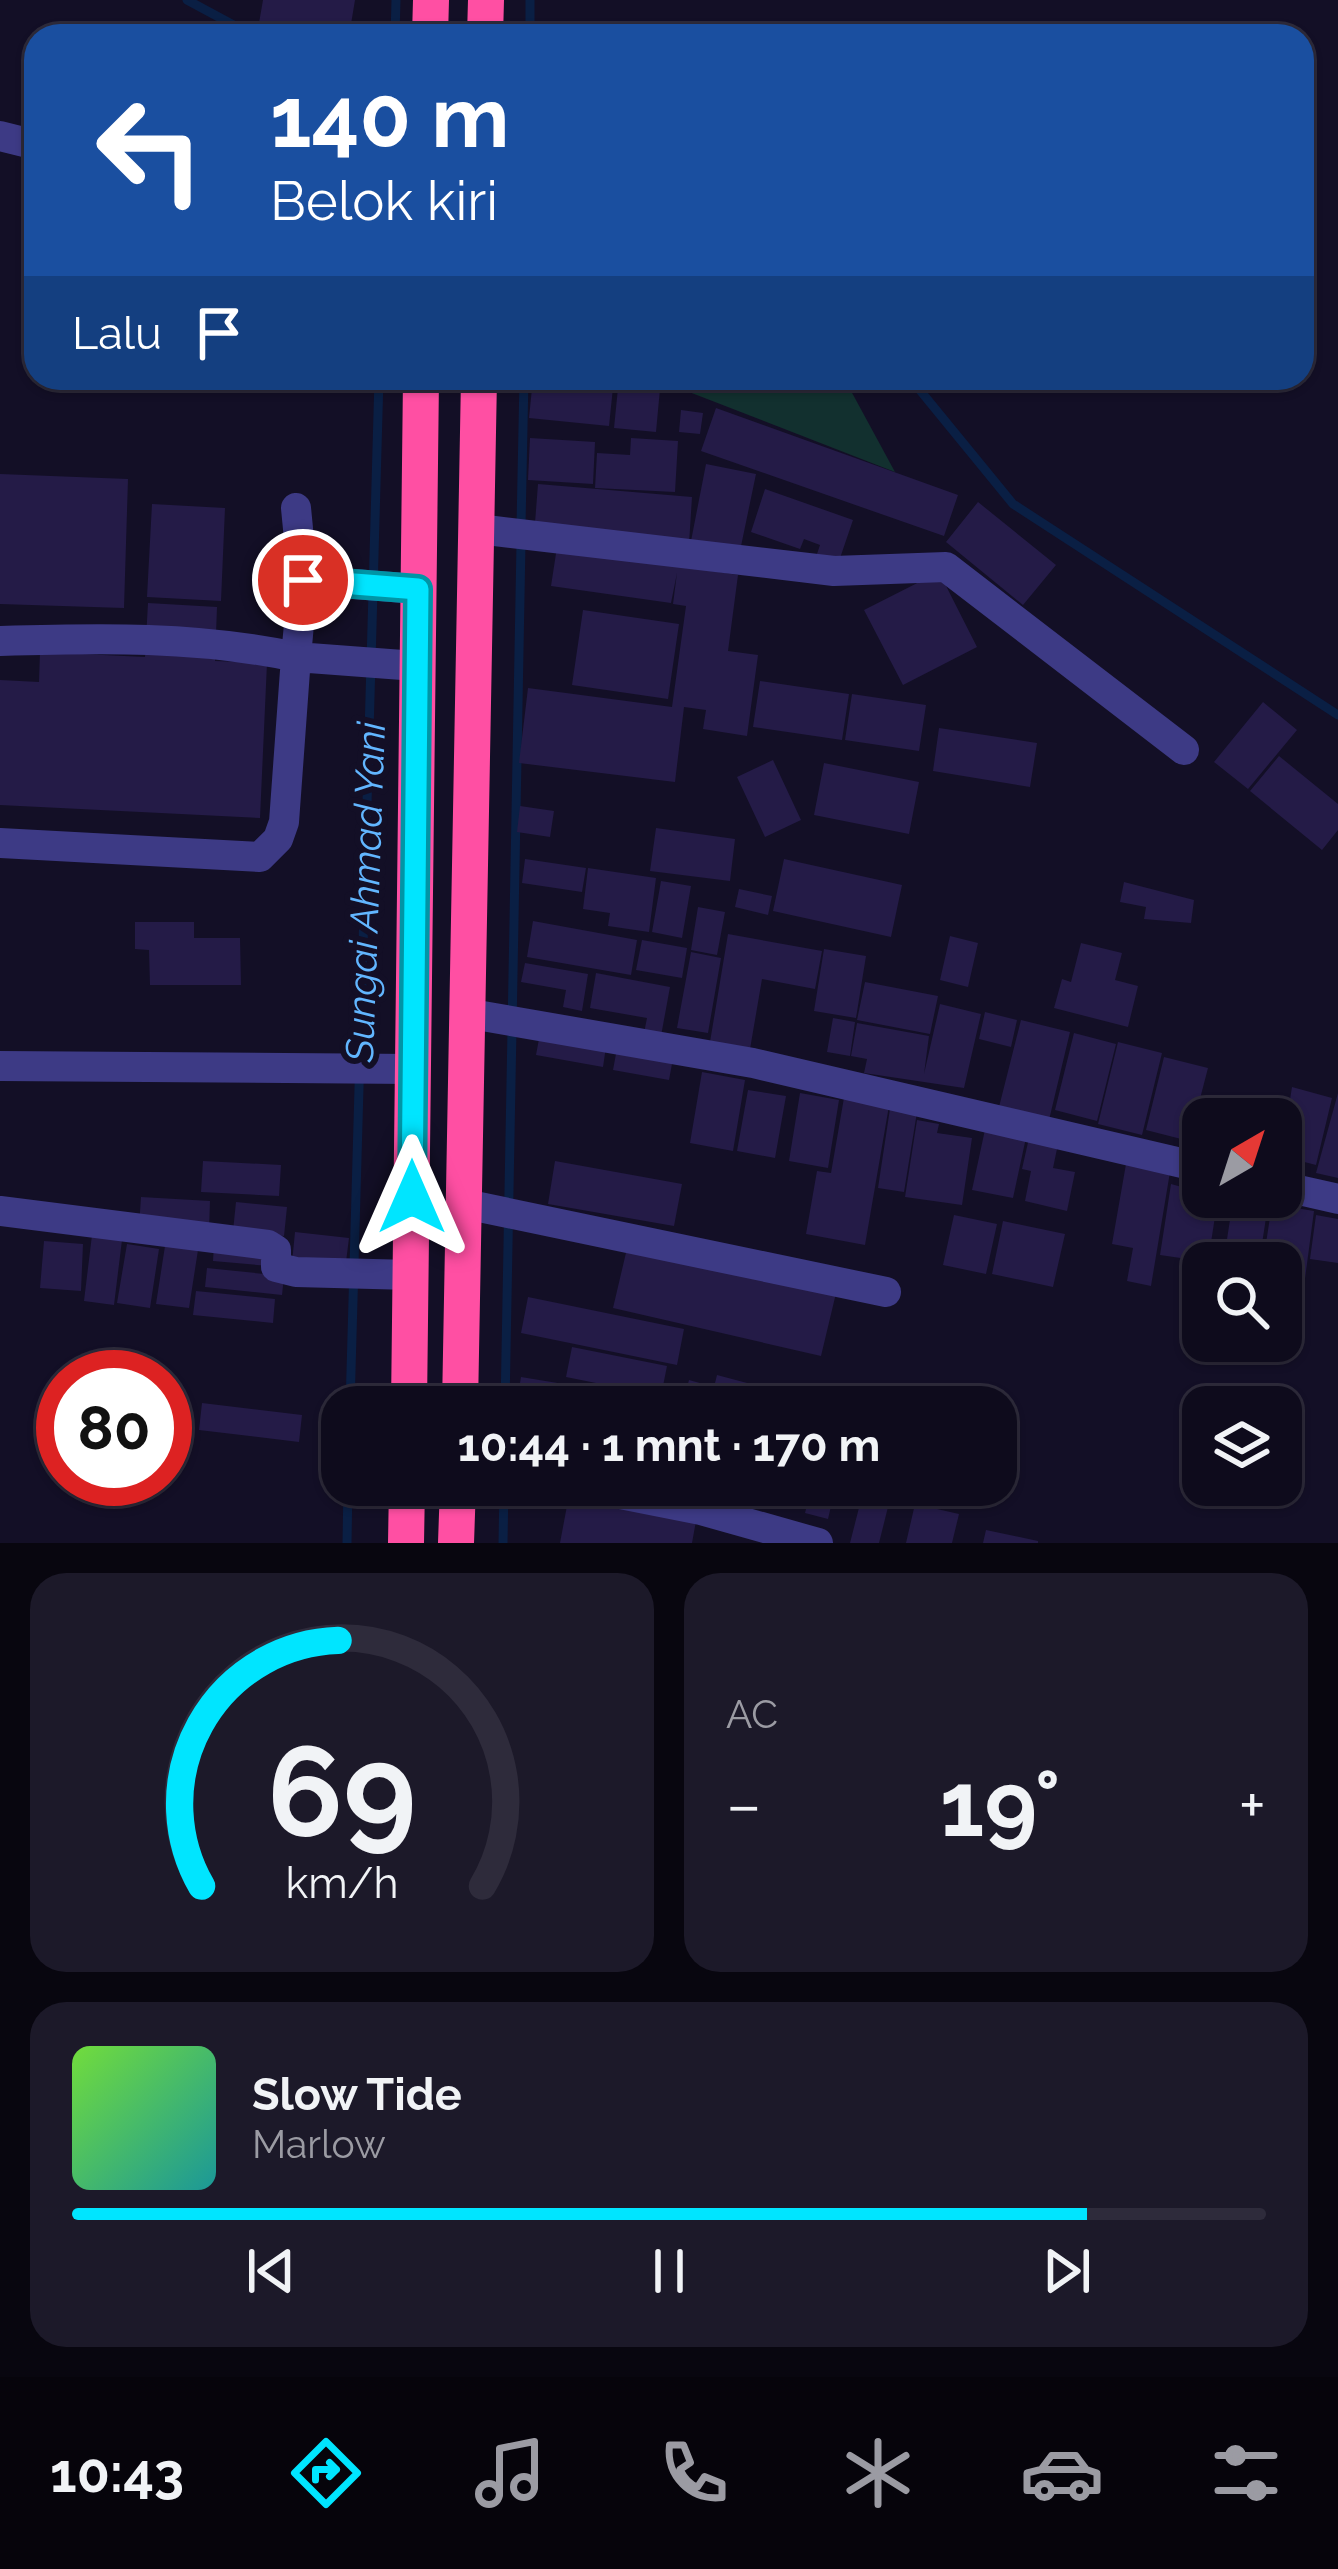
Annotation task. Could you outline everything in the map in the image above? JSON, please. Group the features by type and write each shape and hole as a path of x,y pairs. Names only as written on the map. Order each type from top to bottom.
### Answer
{"highway":[{"path":"409,1386 414,765 384,663 402,588 420,390"},
{"path":"464,1386 496,1208 498,1019 468,770 505,531 480,390"},
{"path":"414,765 468,770"},
{"path":"412,1197 496,1208"},
{"path":"406,1543 407,1506"},
{"path":"456,1543 457,1506"}],"street":[{"path":"0,843 260,857 278,839 284,822 303,580 296,508"},
{"path":"505,531 835,571 946,567 1184,750"},
{"path":"303,580 402,588"},
{"path":"0,641 132,638 232,644 296,657 384,663"},
{"path":"498,1019 753,1063 1182,1163"},
{"path":"0,1066 412,1069"},
{"path":"1302,1191 1338,1199"},
{"path":"496,1208 886,1292"},
{"path":"0,1211 268,1245 276,1250 276,1267 411,1275"},
{"path":"681,1506 818,1543"}],"green space":[{"path":"684,390 851,390 895,472"}],"building":[{"path":"263,0 355,0 351,24 259,23"},
{"path":"532,390 613,390 609,426 529,418"},
{"path":"618,390 660,390 656,432 614,428"},
{"path":"716,408 958,495 944,536 701,451"},
{"path":"681,410 703,413 700,434 679,432"},
{"path":"530,438 595,442 593,484 528,480"},
{"path":"631,438 678,441 675,492 595,488 597,453 630,455"},
{"path":"706,464 756,474 740,551 691,541"},
{"path":"0,474 128,479 124,608 0,604"},
{"path":"538,484 692,497 689,544 535,523"},
{"path":"765,489 853,520 838,564 816,557 820,545 804,539 800,549 751,532"},
{"path":"978,502 1056,565 1023,605 946,542"},
{"path":"152,504 225,508 221,601 147,597"},
{"path":"557,547 738,575 728,651 758,655 747,736 703,729 706,710 684,707 675,782 519,763 528,688 672,707 686,606 673,604 677,573 671,603 551,586"},
{"path":"939,572 977,647 903,685 864,610"},
{"path":"148,603 217,607 215,661 267,663 260,818 0,805 0,680 39,682 40,652 145,657"},
{"path":"583,610 679,624 668,699 572,685"},
{"path":"760,681 849,694 842,740 753,727"},
{"path":"852,694 926,705 919,751 845,740"},
{"path":"1263,702 1297,730 1248,789 1214,762"},
{"path":"939,728 1037,743 1030,787 933,771"},
{"path":"1279,756 1338,804 1338,830 1322,850 1250,791"},
{"path":"773,760 801,820 765,837 737,777"},
{"path":"824,763 919,782 909,834 814,815"},
{"path":"520,806 554,811 550,837 517,832"},
{"path":"656,828 735,839 730,881 650,871"},
{"path":"525,859 586,868 582,892 522,883"},
{"path":"784,859 902,885 891,937 773,911"},
{"path":"588,868 656,878 649,932 608,926 610,913 583,909"},
{"path":"661,881 691,886 682,938 652,932"},
{"path":"1124,882 1194,900 1191,923 1144,919 1146,907 1120,902"},
{"path":"739,889 772,896 768,915 735,907"},
{"path":"698,907 725,912 717,955 691,950"},
{"path":"533,921 637,940 631,975 527,957"},
{"path":"135,922 194,922 194,938 240,938 241,985 150,985 149,950 135,949"},
{"path":"728,934 822,951 815,989 762,979 749,1055 709,1048"},
{"path":"950,936 978,943 968,987 940,980"},
{"path":"642,940 687,948 682,978 636,970"},
{"path":"1081,943 1122,953 1115,980 1138,986 1128,1027 1054,1008 1062,979 1071,982"},
{"path":"824,949 866,956 856,1018 814,1011"},
{"path":"691,952 721,958 708,1033 677,1028"},
{"path":"525,963 588,974 582,1011 563,1007 566,990 521,982"},
{"path":"596,973 670,987 661,1036 644,1033 647,1018 590,1008"},
{"path":"865,982 938,996 930,1034 857,1020"},
{"path":"940,1004 981,1014 964,1088 864,1073 867,1059 851,1056 857,1023 929,1036 924,1074"},
{"path":"985,1012 1017,1020 1011,1047 979,1039"},
{"path":"833,1018 855,1022 850,1056 827,1052"},
{"path":"1021,1020 1070,1032 1049,1120 999,1107"},
{"path":"541,1028 607,1040 603,1067 536,1055"},
{"path":"1074,1033 1116,1044 1097,1121 1055,1110"},
{"path":"1118,1042 1162,1053 1142,1135 1098,1124"},
{"path":"618,1043 674,1053 669,1080 613,1070"},
{"path":"1164,1057 1208,1068 1200,1098 1182,1098 1182,1139 1146,1130"},
{"path":"702,1072 745,1080 733,1151 690,1143"},
{"path":"1292,1087 1332,1098 1316,1165 1302,1161 1302,1098 1290,1098"},
{"path":"748,1090 786,1096 775,1158 737,1151"},
{"path":"845,1092 890,1100 865,1245 806,1234 817,1171 831,1173"},
{"path":"800,1093 839,1100 828,1168 789,1161"},
{"path":"1338,1093 1338,1178 1316,1173"},
{"path":"891,1102 918,1106 904,1192 878,1188"},
{"path":"917,1120 939,1124 937,1133 972,1138 962,1205 905,1197"},
{"path":"986,1125 1027,1133 1013,1198 972,1190"},
{"path":"1029,1138 1058,1144 1053,1168 1075,1172 1067,1211 1025,1201 1031,1171 1022,1169"},
{"path":"203,1161 281,1165 279,1196 201,1192"},
{"path":"555,1161 682,1184 674,1226 548,1204"},
{"path":"1126,1164 1170,1172 1151,1286 1127,1281 1133,1248 1112,1244"},
{"path":"1171,1184 1182,1187 1182,1218 1215,1218 1211,1242 1182,1242 1182,1258 1160,1255"},
{"path":"141,1197 210,1201 209,1231 139,1227"},
{"path":"236,1202 287,1207 284,1236 233,1231"},
{"path":"1302,1209 1314,1211 1304,1286 1302,1242 1266,1242 1270,1218 1302,1218"},
{"path":"954,1215 997,1224 986,1274 943,1265"},
{"path":"1316,1215 1338,1219 1338,1263 1310,1259"},
{"path":"1230,1218 1266,1218 1262,1242 1227,1242"},
{"path":"1003,1221 1065,1234 1053,1287 992,1274"},
{"path":"295,1232 349,1238 345,1270 292,1263"},
{"path":"92,1235 122,1240 114,1305 84,1301"},
{"path":"629,1240 837,1289 821,1356 613,1308"},
{"path":"44,1241 83,1244 81,1291 40,1288"},
{"path":"127,1244 159,1249 150,1308 117,1303"},
{"path":"214,1245 271,1250 269,1266 213,1261"},
{"path":"165,1246 198,1250 189,1308 156,1304"},
{"path":"207,1268 284,1276 282,1295 205,1287"},
{"path":"196,1291 275,1299 273,1323 193,1315"},
{"path":"528,1297 684,1329 677,1365 521,1333"},
{"path":"572,1347 667,1366 663,1386 611,1386 566,1377"},
{"path":"717,1375 758,1386 714,1386"},
{"path":"521,1377 576,1386 520,1386"},
{"path":"202,1403 302,1415 299,1442 199,1430"},
{"path":"567,1506 623,1506 696,1521 692,1543 560,1543"},
{"path":"807,1506 831,1506 828,1519 805,1513"},
{"path":"859,1506 888,1506 879,1543 850,1543"},
{"path":"915,1506 959,1514 952,1543 906,1543"},
{"path":"986,1530 1038,1541 1038,1543 983,1543"}],"waterway":[{"path":"187,0 232,24"},
{"name":"Sungai Ahmad Yani","path":"395,24 396,0"},
{"name":"Sungai Ahmad Yani","path":"530,0 530,24"},
{"name":"Sungai Ahmad Yani","path":"351,1386 379,390"},
{"name":"Sungai Ahmad Yani","path":"521,526 524,390"},
{"path":"920,390 1013,504 1338,715"},
{"name":"Sungai Ahmad Yani","path":"505,1386 521,543"},
{"name":"Sungai Ahmad Yani","path":"347,1543 348,1506"},
{"name":"Sungai Ahmad Yani","path":"503,1543 504,1506"}],"route":[{"path":"303,580 418,589 412,1197"}]}
